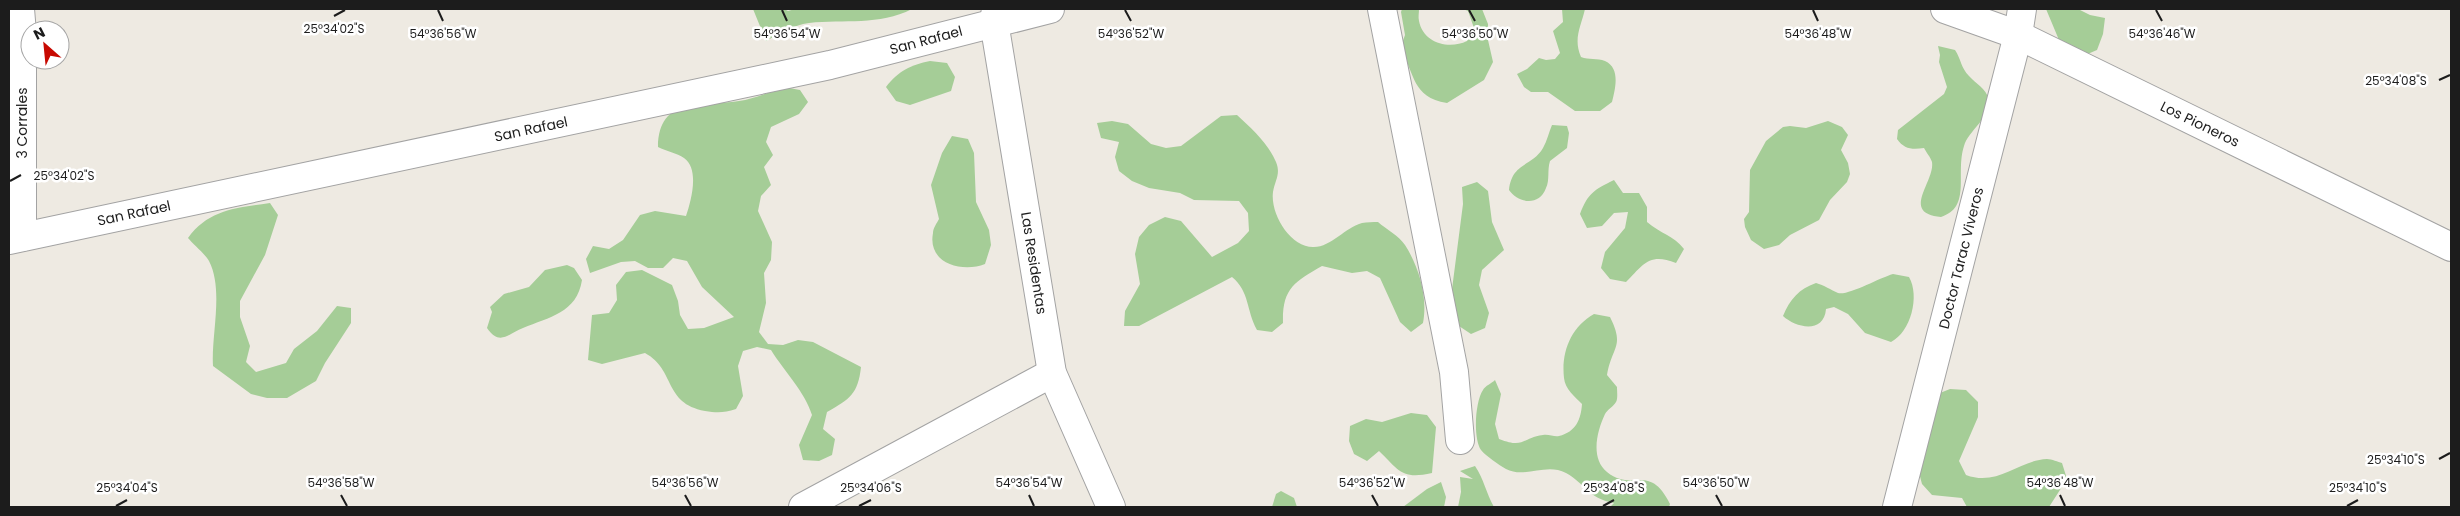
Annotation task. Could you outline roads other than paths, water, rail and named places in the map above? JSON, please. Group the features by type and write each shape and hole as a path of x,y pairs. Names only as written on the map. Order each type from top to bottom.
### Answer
{"street":[{"name":"3 Corrales","path":"15,238 20,9"},
{"name":"San Rafael","path":"15,238 830,65 995,16 1050,9"},
{"path":"1382,9 1454,372 1460,440"},
{"name":"Los Pioneros","path":"1945,9 2018,35 2451,247"},
{"name":"Doctor Tarac Viveros","path":"1897,507 2018,35 2022,9"},
{"name":"Las Residentas","path":"995,16 1052,374 1111,507"},
{"path":"803,507 1052,374"}]}
